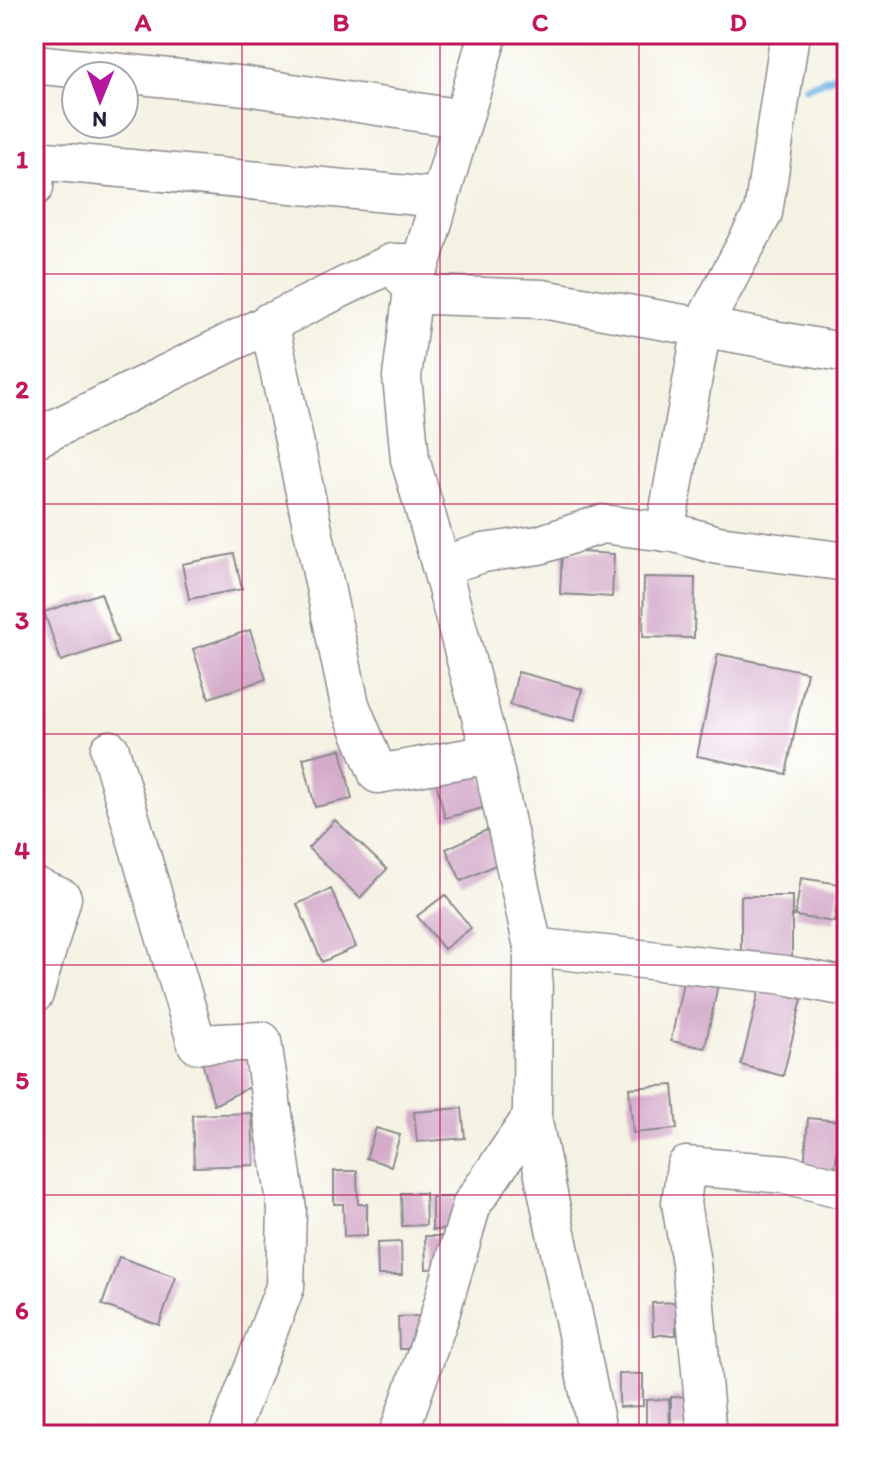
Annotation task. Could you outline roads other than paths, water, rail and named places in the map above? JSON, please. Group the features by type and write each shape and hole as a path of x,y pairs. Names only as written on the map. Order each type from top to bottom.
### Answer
{"street":[{"path":"34,439 269,322 402,276 421,263 486,34"},
{"path":"665,532 702,327 763,213 790,34"},
{"path":"34,64 246,86 463,119"},
{"path":"34,187 36,160 440,198"},
{"path":"402,276 429,295 542,299 847,353"},
{"path":"402,276 402,377 410,459 491,754 533,947 532,1117 598,1435"},
{"path":"269,322 350,705 378,774 491,754"},
{"path":"441,566 483,553 539,545 602,524 665,532 718,545 847,562"},
{"path":"110,750 197,1044 262,1041 287,1209 285,1287 228,1435"},
{"path":"34,886 62,898 34,994"},
{"path":"533,947 785,975 847,987"},
{"path":"398,1435 439,1318 472,1204 532,1117"},
{"path":"707,1435 691,1263 681,1203 686,1166 786,1174 847,1190"}],"waterway":[{"path":"806,87 847,72"}]}
